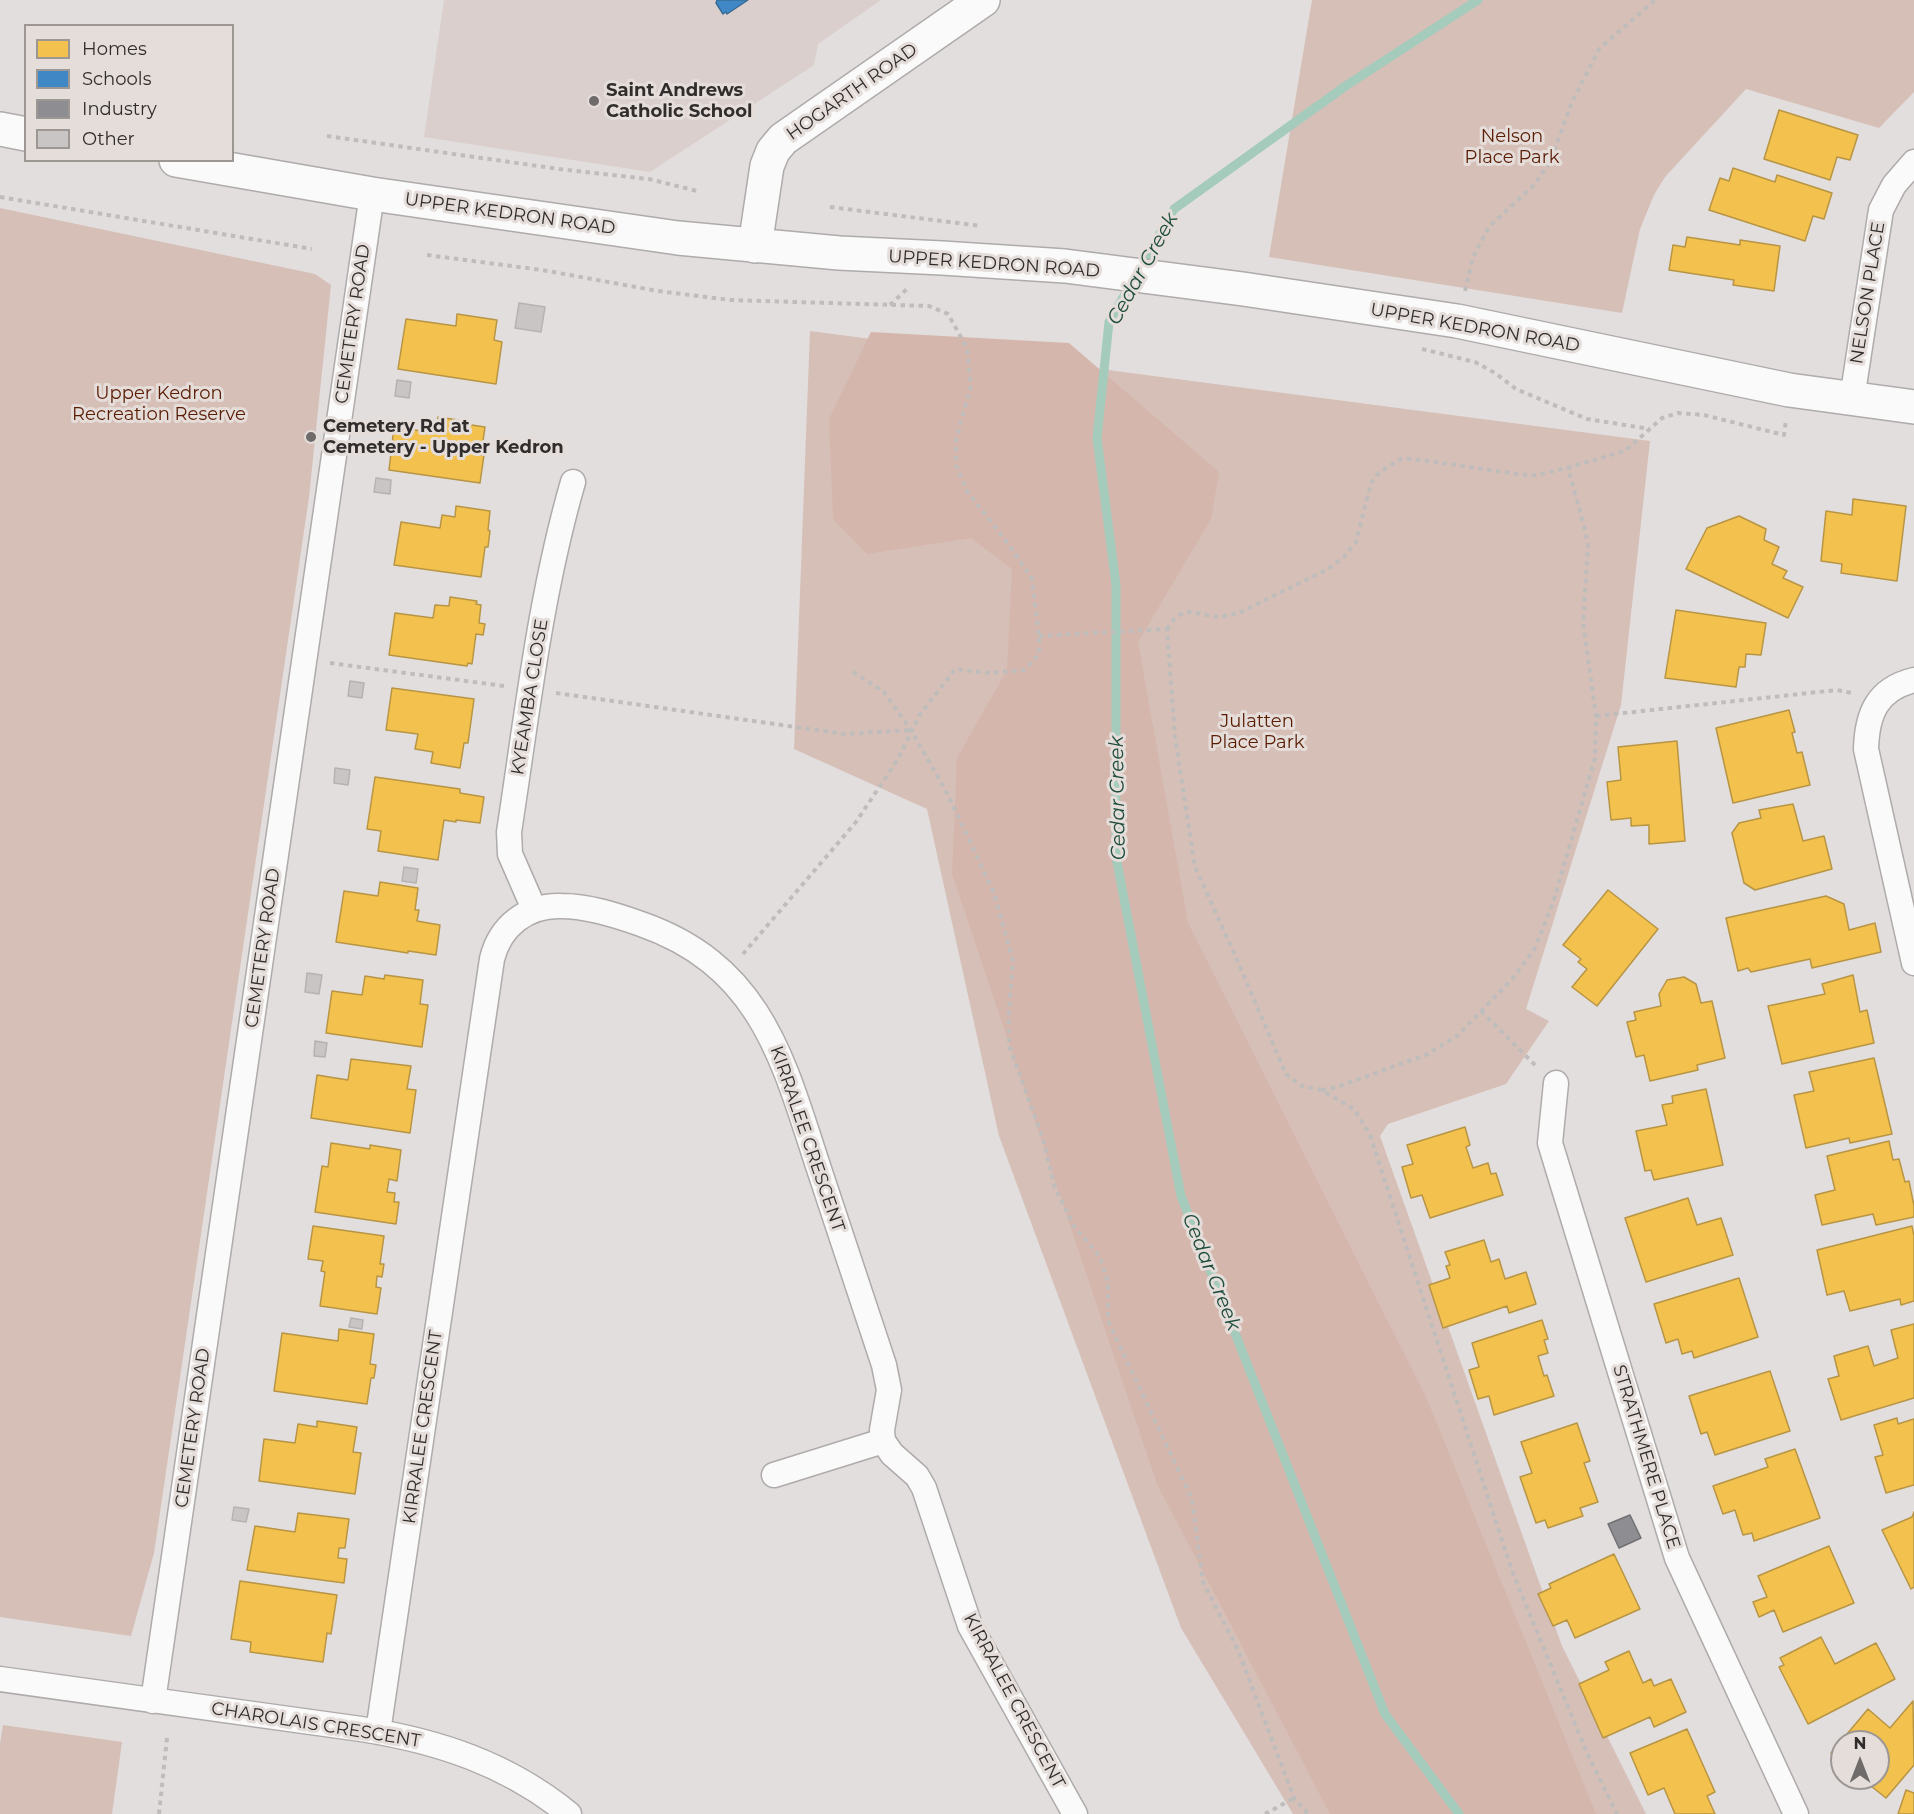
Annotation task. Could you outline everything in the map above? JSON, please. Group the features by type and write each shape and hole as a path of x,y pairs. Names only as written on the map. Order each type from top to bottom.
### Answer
{"main road":[{"name":"HOGARTH ROAD","path":"755,246 766,166 773,151 783,139 983,0"},
{"path":"0,129 24,134"},
{"name":"UPPER KEDRON ROAD","path":"188,162 372,194 678,237 839,253 1065,266 1243,289 1458,321 1789,390 1914,407"}],"street":[{"name":"NELSON PLACE","path":"1852,399 1881,210 1894,185 1914,162"},
{"name":"CEMETERY ROAD","path":"153,1701 372,194"},
{"name":"KYEAMBA CLOSE","path":"534,909 508,848 509,832 556,541 573,482"},
{"path":"1914,680 1896,686 1881,697 1872,711 1866,728 1866,749 1914,963"},
{"name":"KIRRALEE CRESCENT","path":"378,1732 492,959 503,933 517,919 534,909 548,906 572,906 628,919 660,931 691,948 725,975 751,1002 766,1027 781,1058 797,1102 884,1365 889,1390 882,1430 883,1441 892,1454 912,1471 924,1488 970,1626 1075,1814"},
{"name":"STRATHMERE PLACE","path":"1556,1083 1550,1143 1677,1558 1796,1814"},
{"path":"774,1475 883,1441"},
{"name":"CHAROLAIS CRESCENT","path":"0,1679 378,1732 426,1741 496,1768 533,1788 569,1814"}],"path":[{"path":"1464,297 1473,257 1489,226 1534,185 1550,162 1572,102 1599,49 1655,0"},
{"path":"327,136 559,169 649,179 697,191"},
{"path":"0,197 312,249"},
{"path":"830,207 984,226"},
{"path":"427,255 542,270 658,291 730,300 929,306 948,314 967,348 971,386 956,439 956,465 967,491 1032,579 1039,654 1024,670 990,673 955,669 919,716 898,759 856,822 725,975"},
{"path":"1420,349 1475,362 1495,373 1516,389 1587,419 1650,429"},
{"path":"1617,1814 1587,1753 1512,1571 1370,1134 1354,1109 1321,1090 1302,1086 1286,1074 1195,867 1174,737 1167,629 1174,619 1183,613 1191,612 1218,617 1239,613 1328,569 1344,557 1356,542 1371,483 1378,474 1401,459 1537,475 1625,451 1662,418 1678,413 1704,415 1784,435 1789,390"},
{"path":"1321,1090 1337,1087 1428,1054 1458,1035 1514,977 1535,948 1553,903 1595,758 1596,716 1583,623 1588,546 1568,468"},
{"path":"1039,636 1167,629"},
{"path":"305,659 845,734 911,730"},
{"path":"854,672 884,692 911,730 948,795 994,893 1013,961 1009,1045 1043,1139 1055,1188 1074,1226 1100,1257 1108,1283 1108,1321 1192,1499 1203,1582 1238,1650 1294,1798 1308,1814"},
{"path":"1596,716 1837,690 1881,697"},
{"path":"1480,1011 1525,1057 1556,1083"},
{"path":"159,1814 167,1738"},
{"path":"1265,1814 1294,1798"}],"shaded area":[{"name":"Saint Andrews Catholic School","path":"444,0 881,0 818,44 814,65 650,172 424,137"},
{"path":"871,332 1069,343 1219,472 1211,519 1138,642 1188,923 1426,1397 1596,1814 1330,1814 1157,1484 952,874 957,758 1007,670 1012,569 971,538 867,554 833,519 829,419"}],"green space":[{"name":"Nelson Place Park","path":"1312,0 1914,0 1914,92 1879,128 1746,89 1665,177 1654,195 1640,229 1622,313 1269,257"},
{"name":"Upper Kedron Recreation Reserve","path":"0,208 315,274 331,285 309,497 182,1364 154,1553 131,1636 0,1617"},
{"name":"Julatten Place Park","path":"810,331 1650,441 1621,705 1526,1009 1549,1021 1506,1084 1388,1124 1380,1136 1562,1646 1646,1814 1293,1814 1181,1628 999,1136 927,809 794,749"},
{"path":"3,1725 122,1742 112,1814 0,1814 0,1744"}],"building: Homes":[{"path":"1779,110 1858,135 1850,160 1837,157 1830,180 1764,159"},
{"path":"1733,168 1775,182 1777,175 1832,193 1824,219 1813,216 1805,241 1709,210 1720,178 1729,181"},
{"path":"1687,237 1740,245 1740,240 1780,246 1774,291 1733,285 1734,280 1669,270 1673,245 1685,247"},
{"path":"457,314 497,320 494,340 502,342 496,384 398,369 406,319 456,326"},
{"path":"438,417 485,427 480,483 389,470 394,427 436,433"},
{"path":"1853,499 1906,506 1897,581 1841,573 1842,564 1821,561 1826,511 1852,515"},
{"path":"456,506 490,511 488,547 485,547 481,577 394,565 401,522 440,528 442,515 455,517"},
{"path":"1739,516 1766,529 1764,540 1779,547 1772,564 1787,571 1783,578 1803,587 1788,618 1686,569 1707,528"},
{"path":"450,597 477,601 476,604 481,605 479,623 485,624 483,635 476,634 472,664 468,663 467,666 389,655 395,613 433,618 435,605 449,606"},
{"path":"1676,610 1766,623 1761,655 1746,654 1745,667 1739,667 1736,687 1665,678"},
{"path":"392,688 474,699 468,743 464,743 460,768 431,763 433,752 415,749 418,734 386,730"},
{"path":"1789,710 1795,732 1792,733 1797,753 1802,752 1810,785 1733,803 1716,728"},
{"path":"1677,741 1685,841 1649,844 1649,825 1631,826 1631,818 1611,820 1607,782 1621,780 1618,747"},
{"path":"375,777 460,789 460,793 484,797 480,823 444,820 438,860 378,851 381,831 367,829"},
{"path":"1793,804 1803,841 1824,836 1832,869 1755,890 1744,883 1732,833 1739,823 1761,818 1759,810"},
{"path":"380,882 418,888 415,910 419,910 417,921 440,925 436,955 336,942 344,891 378,896"},
{"path":"1608,890 1658,929 1597,1006 1572,987 1587,969 1578,962 1581,959 1563,945"},
{"path":"1826,896 1844,904 1849,930 1875,923 1881,952 1812,968 1810,959 1751,972 1748,968 1738,971 1726,918"},
{"path":"385,975 423,980 420,1004 428,1005 422,1047 326,1033 332,991 362,995 365,976 384,979"},
{"path":"1853,975 1860,1012 1867,1010 1874,1043 1782,1064 1768,1006 1825,994 1822,984"},
{"path":"1684,977 1696,984 1701,1003 1712,1001 1725,1058 1697,1065 1698,1070 1650,1081 1644,1055 1636,1057 1627,1022 1636,1020 1634,1012 1661,1006 1659,994 1667,980"},
{"path":"1874,1058 1892,1134 1850,1143 1849,1138 1806,1148 1794,1095 1814,1091 1809,1072"},
{"path":"351,1059 411,1066 407,1089 416,1090 410,1133 311,1118 317,1075 348,1080"},
{"path":"1706,1089 1723,1165 1654,1180 1651,1170 1645,1171 1636,1131 1667,1125 1662,1105 1673,1103 1672,1096"},
{"path":"1465,1127 1470,1145 1466,1147 1473,1168 1488,1163 1491,1174 1496,1173 1503,1195 1430,1218 1422,1195 1411,1198 1402,1167 1413,1164 1407,1145"},
{"path":"1889,1141 1893,1160 1899,1159 1905,1182 1909,1181 1914,1217 1876,1225 1873,1214 1822,1225 1815,1195 1835,1190 1827,1156"},
{"path":"331,1143 370,1149 370,1145 401,1150 397,1181 389,1179 387,1192 395,1193 394,1202 399,1202 396,1224 315,1212 322,1166 328,1167"},
{"path":"1688,1198 1697,1225 1721,1218 1733,1255 1646,1282 1625,1218"},
{"path":"313,1226 384,1236 380,1264 384,1264 382,1277 377,1276 376,1287 381,1288 377,1314 320,1306 325,1272 321,1271 323,1261 308,1259"},
{"path":"1912,1226 1914,1301 1901,1305 1900,1299 1850,1311 1844,1291 1827,1295 1817,1250"},
{"path":"1484,1240 1491,1262 1499,1259 1505,1279 1526,1272 1536,1304 1509,1313 1507,1306 1443,1328 1429,1285 1450,1278 1446,1266 1450,1265 1445,1252"},
{"path":"1739,1278 1758,1337 1694,1358 1692,1351 1682,1354 1678,1339 1666,1343 1654,1304"},
{"path":"1542,1320 1548,1339 1544,1340 1548,1353 1538,1356 1544,1376 1547,1375 1554,1396 1494,1415 1489,1396 1478,1399 1469,1370 1479,1367 1472,1343"},
{"path":"1914,1324 1914,1398 1841,1420 1828,1379 1839,1376 1834,1356 1868,1346 1874,1366 1898,1358 1891,1330"},
{"path":"339,1329 374,1334 370,1364 376,1365 374,1378 371,1378 367,1404 274,1391 282,1333 338,1341"},
{"path":"1770,1371 1790,1431 1715,1455 1707,1432 1701,1434 1689,1396"},
{"path":"1897,1418 1898,1424 1914,1419 1914,1485 1886,1493 1875,1457 1883,1455 1874,1425"},
{"path":"317,1421 357,1427 353,1452 361,1453 355,1494 259,1481 264,1439 295,1443 298,1424 317,1427"},
{"path":"1577,1423 1590,1461 1584,1463 1598,1502 1580,1508 1583,1516 1548,1528 1545,1520 1536,1523 1520,1477 1532,1473 1521,1442"},
{"path":"1795,1449 1820,1518 1754,1541 1752,1533 1743,1535 1735,1510 1723,1514 1713,1486 1768,1467 1765,1459"},
{"path":"1914,1512 1914,1587 1911,1589 1882,1530 1912,1517"},
{"path":"298,1513 349,1519 345,1548 339,1548 338,1558 347,1559 344,1583 247,1570 255,1526 295,1532"},
{"path":"1829,1546 1854,1603 1783,1632 1774,1610 1759,1617 1753,1602 1767,1597 1758,1576"},
{"path":"1614,1554 1640,1609 1575,1638 1567,1620 1553,1626 1538,1594 1551,1588 1549,1584"},
{"path":"240,1581 337,1595 331,1634 327,1633 323,1662 250,1652 251,1642 231,1639"},
{"path":"1821,1637 1835,1664 1876,1643 1895,1679 1808,1724 1779,1667 1784,1665 1780,1658"},
{"path":"1629,1651 1643,1683 1651,1679 1654,1686 1671,1679 1686,1712 1654,1727 1650,1717 1603,1738 1579,1684 1609,1670 1605,1662"},
{"path":"1913,1701 1914,1765 1886,1798 1876,1790 1890,1790 1890,1730 1850,1730 1868,1709 1890,1728"},
{"path":"1687,1729 1715,1792 1707,1796 1715,1814 1675,1814 1664,1788 1648,1795 1630,1753"},
{"path":"1906,1790 1914,1793 1914,1814 1898,1814"}],"building: Schools":[{"path":"717,0 748,0 727,14 726,12 723,14 716,3"}],"building: Industry":[{"path":"1630,1515 1641,1538 1619,1548 1608,1524"}],"building: Other":[{"path":"519,303 545,307 541,332 515,328"},
{"path":"397,380 411,382 409,398 395,396"},
{"path":"376,478 391,480 390,494 374,492"},
{"path":"350,681 364,683 362,698 348,696"},
{"path":"335,768 350,770 348,785 334,783"},
{"path":"404,867 418,869 416,883 402,881"},
{"path":"307,973 322,975 319,994 305,992"},
{"path":"315,1041 327,1043 325,1057 314,1056"},
{"path":"351,1318 363,1320 362,1329 349,1327"},
{"path":"234,1507 249,1509 246,1522 232,1520"}],"waterway":[{"name":"Cedar Creek","path":"1139,270 1174,209 1347,85 1478,0"},
{"name":"Cedar Creek","path":"1132,282 1109,322 1097,438 1116,585 1116,857 1181,1196 1385,1714 1459,1814"}],"place":[{"name":"Saint Andrews Catholic School","path":"594,101"},
{"name":"Cemetery Rd at Cemetery - Upper Kedron","path":"311,437"}]}
